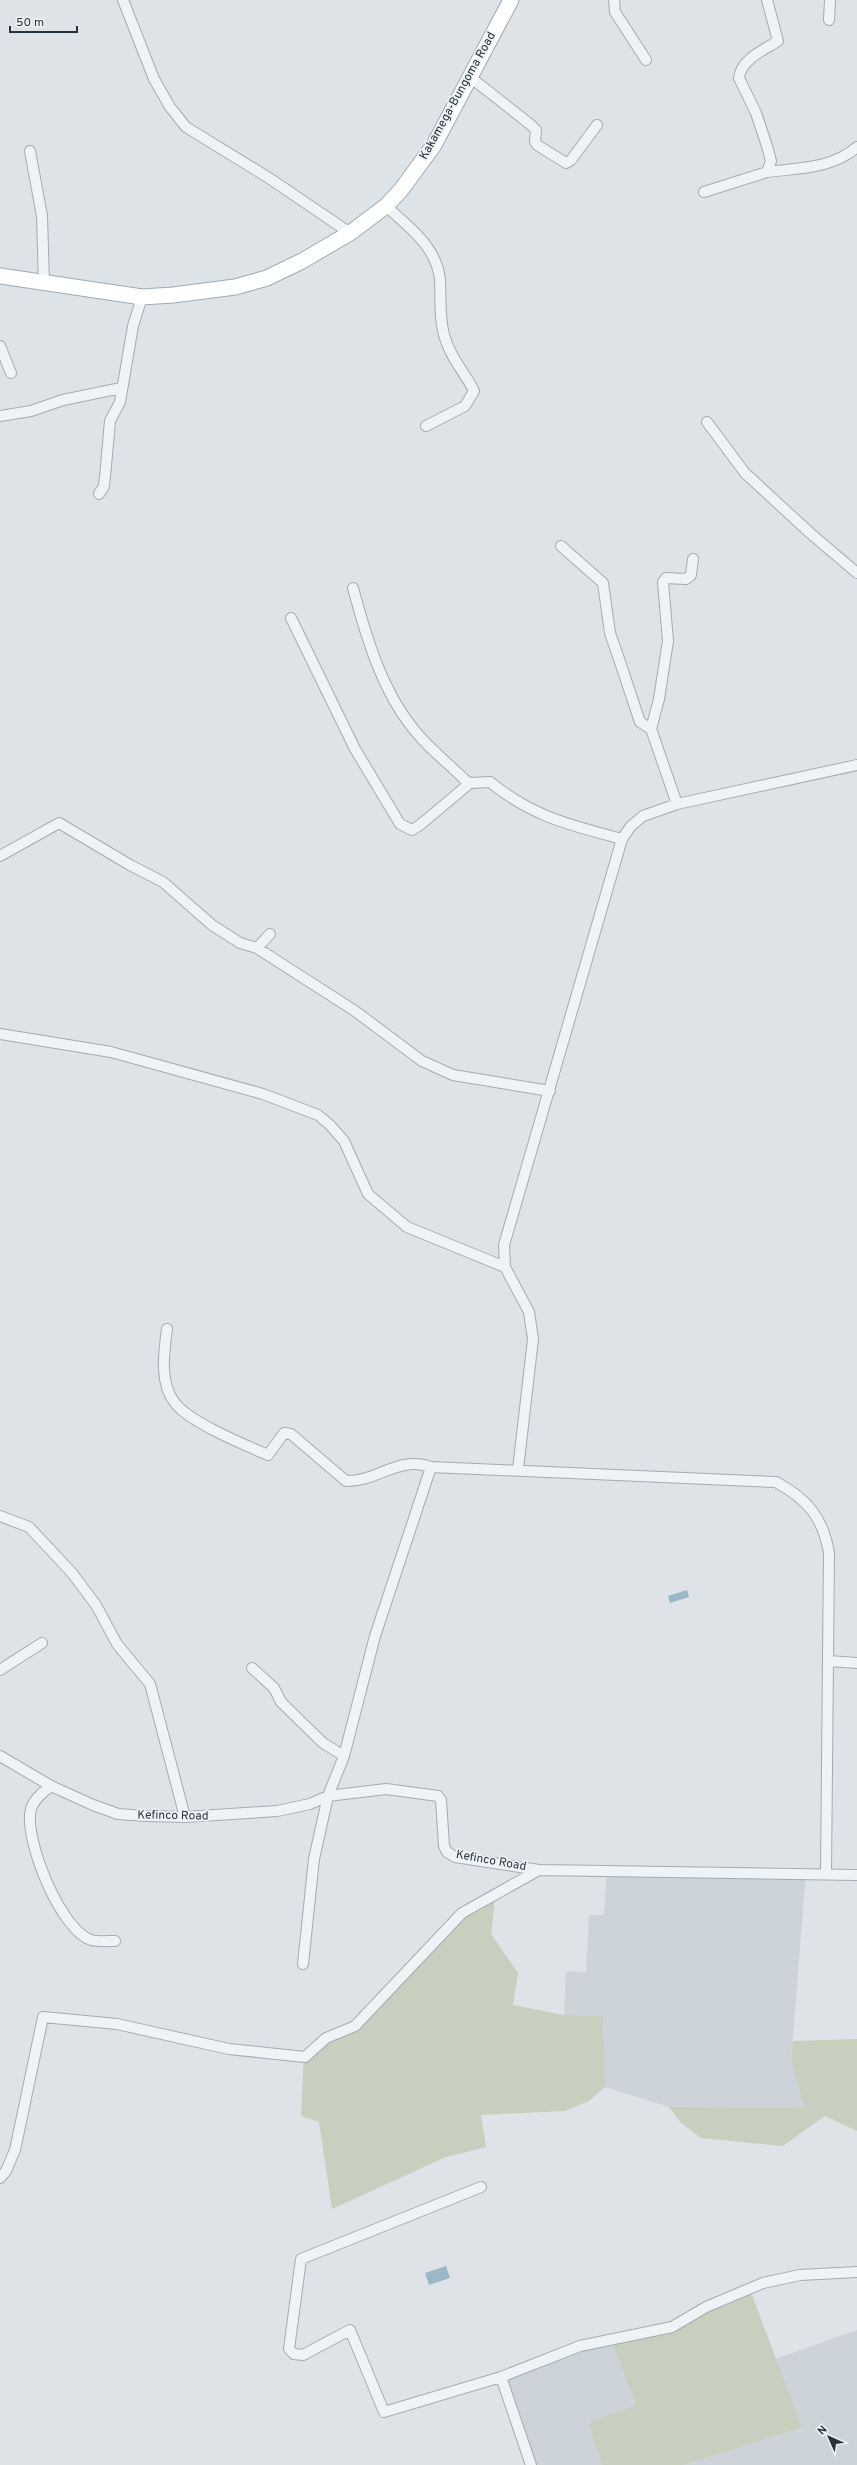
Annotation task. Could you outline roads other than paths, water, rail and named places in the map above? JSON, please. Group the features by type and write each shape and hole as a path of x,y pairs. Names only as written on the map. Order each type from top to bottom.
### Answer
{"main road":[{"name":"Kakamega-Bungoma Road","path":"0,276 142,297 204,292 268,278 350,233 386,206 401,190 434,145 511,0"}],"street":[{"path":"123,0 154,79 170,107 186,127 269,178 350,233"},
{"path":"614,0 615,12 646,60"},
{"path":"767,0 778,41 746,62 740,72 739,78 756,113 767,146 771,161 767,172"},
{"path":"829,20 830,0"},
{"path":"470,77 536,130 535,141 537,146 566,163 571,160 597,125"},
{"path":"704,192 767,172 832,163 845,157 857,147"},
{"path":"30,152 42,216 44,283"},
{"path":"386,206 423,240 432,254 440,278 444,337 449,351 474,391 464,406 426,426"},
{"path":"99,494 104,486 110,421 120,402 121,388 133,326 142,297"},
{"path":"0,346 11,373"},
{"path":"0,416 31,411 64,400 121,388"},
{"path":"707,422 745,473 810,533 857,573"},
{"path":"561,546 603,583 610,632 640,722 651,729"},
{"path":"677,804 651,729 659,699 668,641 663,582 666,578 686,579 691,575 693,559"},
{"path":"353,588 364,629 381,674 402,712 422,740 470,783"},
{"path":"291,618 355,749 393,813 406,829 412,830 420,826 470,783 490,782 513,801 544,816 622,839"},
{"path":"518,1469 533,1339 529,1312 505,1267 504,1245 622,839 631,826 643,816 677,804 857,765"},
{"path":"0,856 59,823 130,865 163,882 212,925 240,943 257,948 355,1010 422,1061 453,1075 550,1091"},
{"path":"257,948 270,934"},
{"path":"0,1034 111,1052 263,1094 318,1115 330,1125 344,1141 368,1194 407,1227 505,1267"},
{"path":"167,1329 163,1367 174,1403 182,1411 214,1430 268,1455 284,1433 291,1434 346,1481 356,1481 394,1466 411,1462 431,1467 518,1469 776,1482 794,1492 807,1504 826,1534 829,1553 826,1873"},
{"path":"303,1964 314,1859 328,1796 344,1756 375,1636 431,1467"},
{"path":"0,1516 29,1527 83,1586 118,1644 150,1684 185,1817"},
{"path":"0,1670 42,1643"},
{"path":"828,1661 857,1663"},
{"path":"252,1668 274,1688 281,1702 322,1743 344,1756"},
{"name":"Kefinco Road","path":"0,1756 51,1786 118,1814 185,1817 277,1811 310,1804 328,1796 386,1789 435,1794 441,1800 444,1846 447,1852 456,1857 539,1870 826,1873 857,1875"},
{"path":"51,1786 36,1799 31,1809 33,1836 44,1878 70,1925 90,1940 115,1941"},
{"path":"0,2178 6,2171 15,2150 43,2017 118,2024 229,2049 305,2057 326,2038 355,2026 462,1913 539,1870"},
{"path":"481,2187 301,2260 289,2349 294,2354 302,2355 350,2330 384,2412 501,2376 580,2346 672,2326 706,2307 763,2283 800,2274 857,2272"},
{"path":"501,2376 531,2465"}],"water":[{"path":"687,1590 689,1597 670,1603 668,1596"},
{"path":"446,2266 450,2278 429,2285 425,2273"}]}
